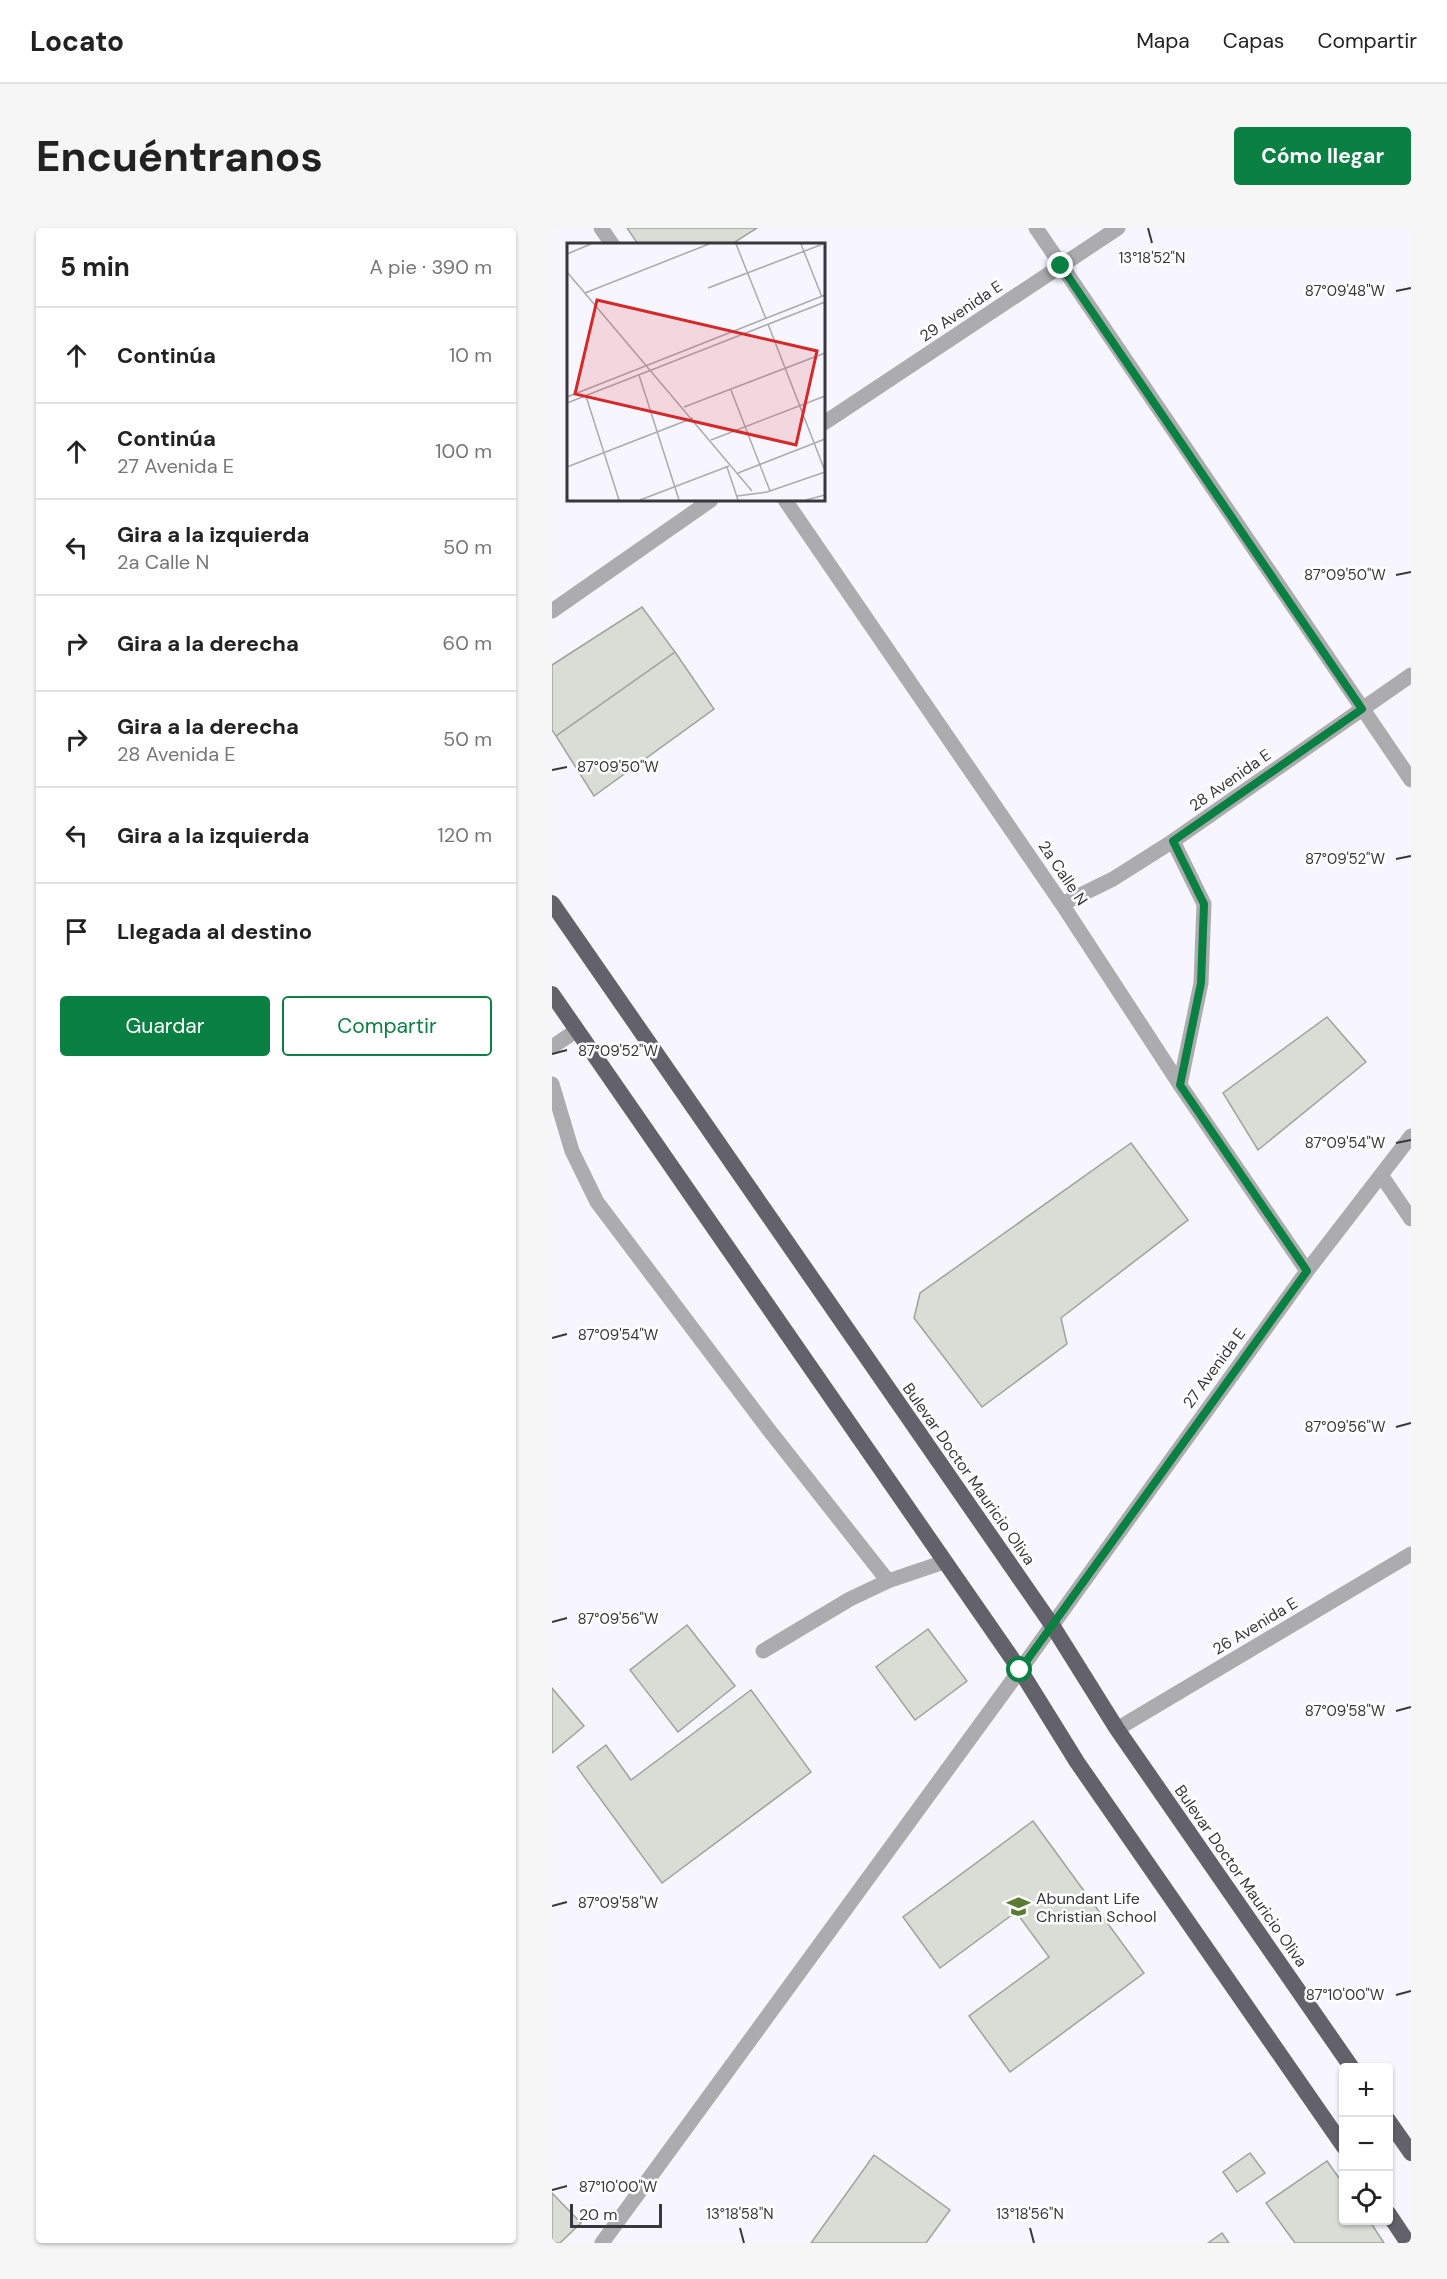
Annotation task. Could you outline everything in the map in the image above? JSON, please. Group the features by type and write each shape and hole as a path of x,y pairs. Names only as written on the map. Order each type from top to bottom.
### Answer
{"highway":[{"name":"Bulevar Doctor Mauricio Oliva","path":"552,903 1052,1625 1117,1729 1349,2063"},
{"path":"552,994 1020,1670 1077,1762 1339,2140"},
{"path":"1393,2126 1410,2149"},
{"path":"1393,2219 1408,2243"}],"street":[{"path":"601,228 611,243"},
{"path":"1036,228 1411,780"},
{"name":"29 Avenida E","path":"825,422 1118,228"},
{"path":"552,611 710,501"},
{"name":"2a Calle N","path":"786,501 1062,904 1180,1085 1307,1271"},
{"name":"28 Avenida E","path":"1062,904 1113,879 1173,841 1411,675"},
{"path":"1173,841 1204,904 1201,983 1180,1085"},
{"path":"552,1047 577,1030"},
{"path":"552,1084 572,1151 597,1202 888,1581"},
{"name":"27 Avenida E","path":"602,2243 1020,1670 1307,1271 1411,1136"},
{"path":"1381,1175 1411,1219"},
{"name":"26 Avenida E","path":"1117,1729 1411,1554"},
{"path":"763,1651 850,1599 888,1581 945,1562"}],"building":[{"path":"627,228 757,228 734,243 637,243"},
{"path":"642,607 675,652 556,736 552,730 552,665"},
{"path":"675,652 714,709 594,796 556,736"},
{"path":"1327,1017 1366,1062 1258,1150 1223,1093"},
{"path":"1131,1143 1188,1220 1061,1318 1067,1344 982,1407 914,1318 920,1293"},
{"path":"687,1625 735,1686 678,1732 630,1670"},
{"path":"928,1629 967,1681 915,1720 876,1667"},
{"path":"552,1688 584,1726 552,1753"},
{"path":"751,1690 811,1772 662,1883 577,1767 606,1745 631,1780"},
{"path":"1033,1821 1144,1973 1010,2072 969,2016 1049,1957 1016,1912 940,1968 903,1917"},
{"path":"1250,2153 1265,2173 1237,2192 1223,2172"},
{"path":"874,2155 950,2210 926,2243 811,2243"},
{"path":"1327,2161 1339,2178 1339,2225 1372,2225 1384,2243 1295,2243 1266,2203"},
{"path":"552,2193 581,2223 560,2243 552,2243"},
{"path":"1222,2233 1229,2243 1208,2243"}],"place":[{"name":"Abundant Life Christian School","path":"1018,1907"}],"route":[{"path":"1020,1670 1307,1271 1180,1085 1201,983 1204,904 1173,841 1362,709 1061,266"}]}
